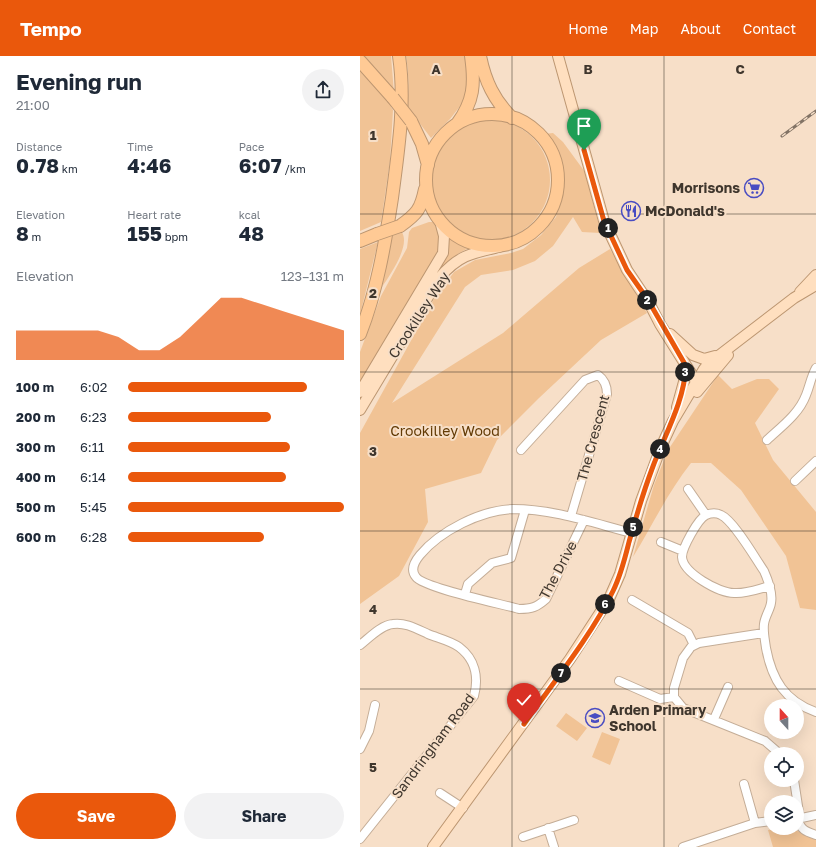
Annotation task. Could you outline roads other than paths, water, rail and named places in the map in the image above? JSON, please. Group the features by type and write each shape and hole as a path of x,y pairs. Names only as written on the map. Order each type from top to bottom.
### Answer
{"highway":[{"path":"360,334 374,290 385,242 396,171 401,82 398,56"},
{"path":"360,241 400,226 415,216 422,204 428,165 432,153 440,140 466,112 471,99 473,78 471,56"},
{"path":"480,56 483,69 495,98 512,118"},
{"path":"360,61 411,121 422,144 428,165"},
{"path":"426,184 432,208 440,221 451,232 466,241 478,245 500,246 519,241 537,228 548,213 556,191 557,177 555,162 550,151 536,132 522,122 512,118 494,115 482,115 456,124"}],"main road":[{"path":"558,57 604,221 611,235 629,262 660,324 686,366 700,382"},
{"name":"Crookilley Way","path":"360,392 443,253 444,236 440,221"},
{"name":"Crookilley Way","path":"360,410 440,277 449,267 465,256 500,246"},
{"path":"797,297 816,276"},
{"path":"673,421 700,382 708,364 733,347 797,297 816,285"},
{"path":"660,324 693,355 704,359 733,347"},
{"path":"672,336 700,382"},
{"path":"433,847 463,808 570,659 609,599 620,574 652,468 673,421 685,378 686,366"}],"street":[{"path":"767,440 794,415 806,396 811,377 816,368"},
{"name":"The Crescent","path":"521,450 585,380 598,375 603,378 607,386 607,394 571,516"},
{"path":"795,481 816,461"},
{"path":"688,489 706,515"},
{"path":"465,594 468,584 492,563 511,558 525,510 571,516 632,532"},
{"name":"The Drive","path":"525,510 494,512 447,532 427,547 415,561 413,569 415,576 420,581 441,589 519,609 530,609 537,607 546,599 584,520"},
{"path":"770,586 746,592 728,593 691,574 685,568 682,560 683,551 699,521 706,515 717,514 729,521 764,571 770,586 771,604 764,623 764,633 771,670 782,689 802,707 815,709"},
{"path":"660,542 683,551"},
{"path":"632,600 688,633 694,645"},
{"name":"Sandringham Road","path":"360,645 385,626 404,624 459,646 471,660 476,673 477,684 474,696 360,839"},
{"path":"764,633 694,645 683,658 674,688 674,697 683,708 714,719 765,741 772,747"},
{"path":"619,681 660,699 674,697"},
{"path":"714,719 728,687"},
{"path":"360,749 369,731 375,705"},
{"path":"744,784 755,823"},
{"path":"440,793 463,808"},
{"path":"804,818 816,815"},
{"path":"523,837 574,820"},
{"path":"683,847 755,823 764,822"},
{"path":"548,828 554,847"},
{"path":"804,829 816,835"}],"railway":[{"path":"782,136 816,111"}],"place":[{"name":"Morrisons","path":"754,188"},
{"name":"McDonald's","path":"631,211"},
{"name":"Arden Primary School","path":"595,718"}],"park label":[{"name":"Crookilley Wood","path":"445,431"}]}
